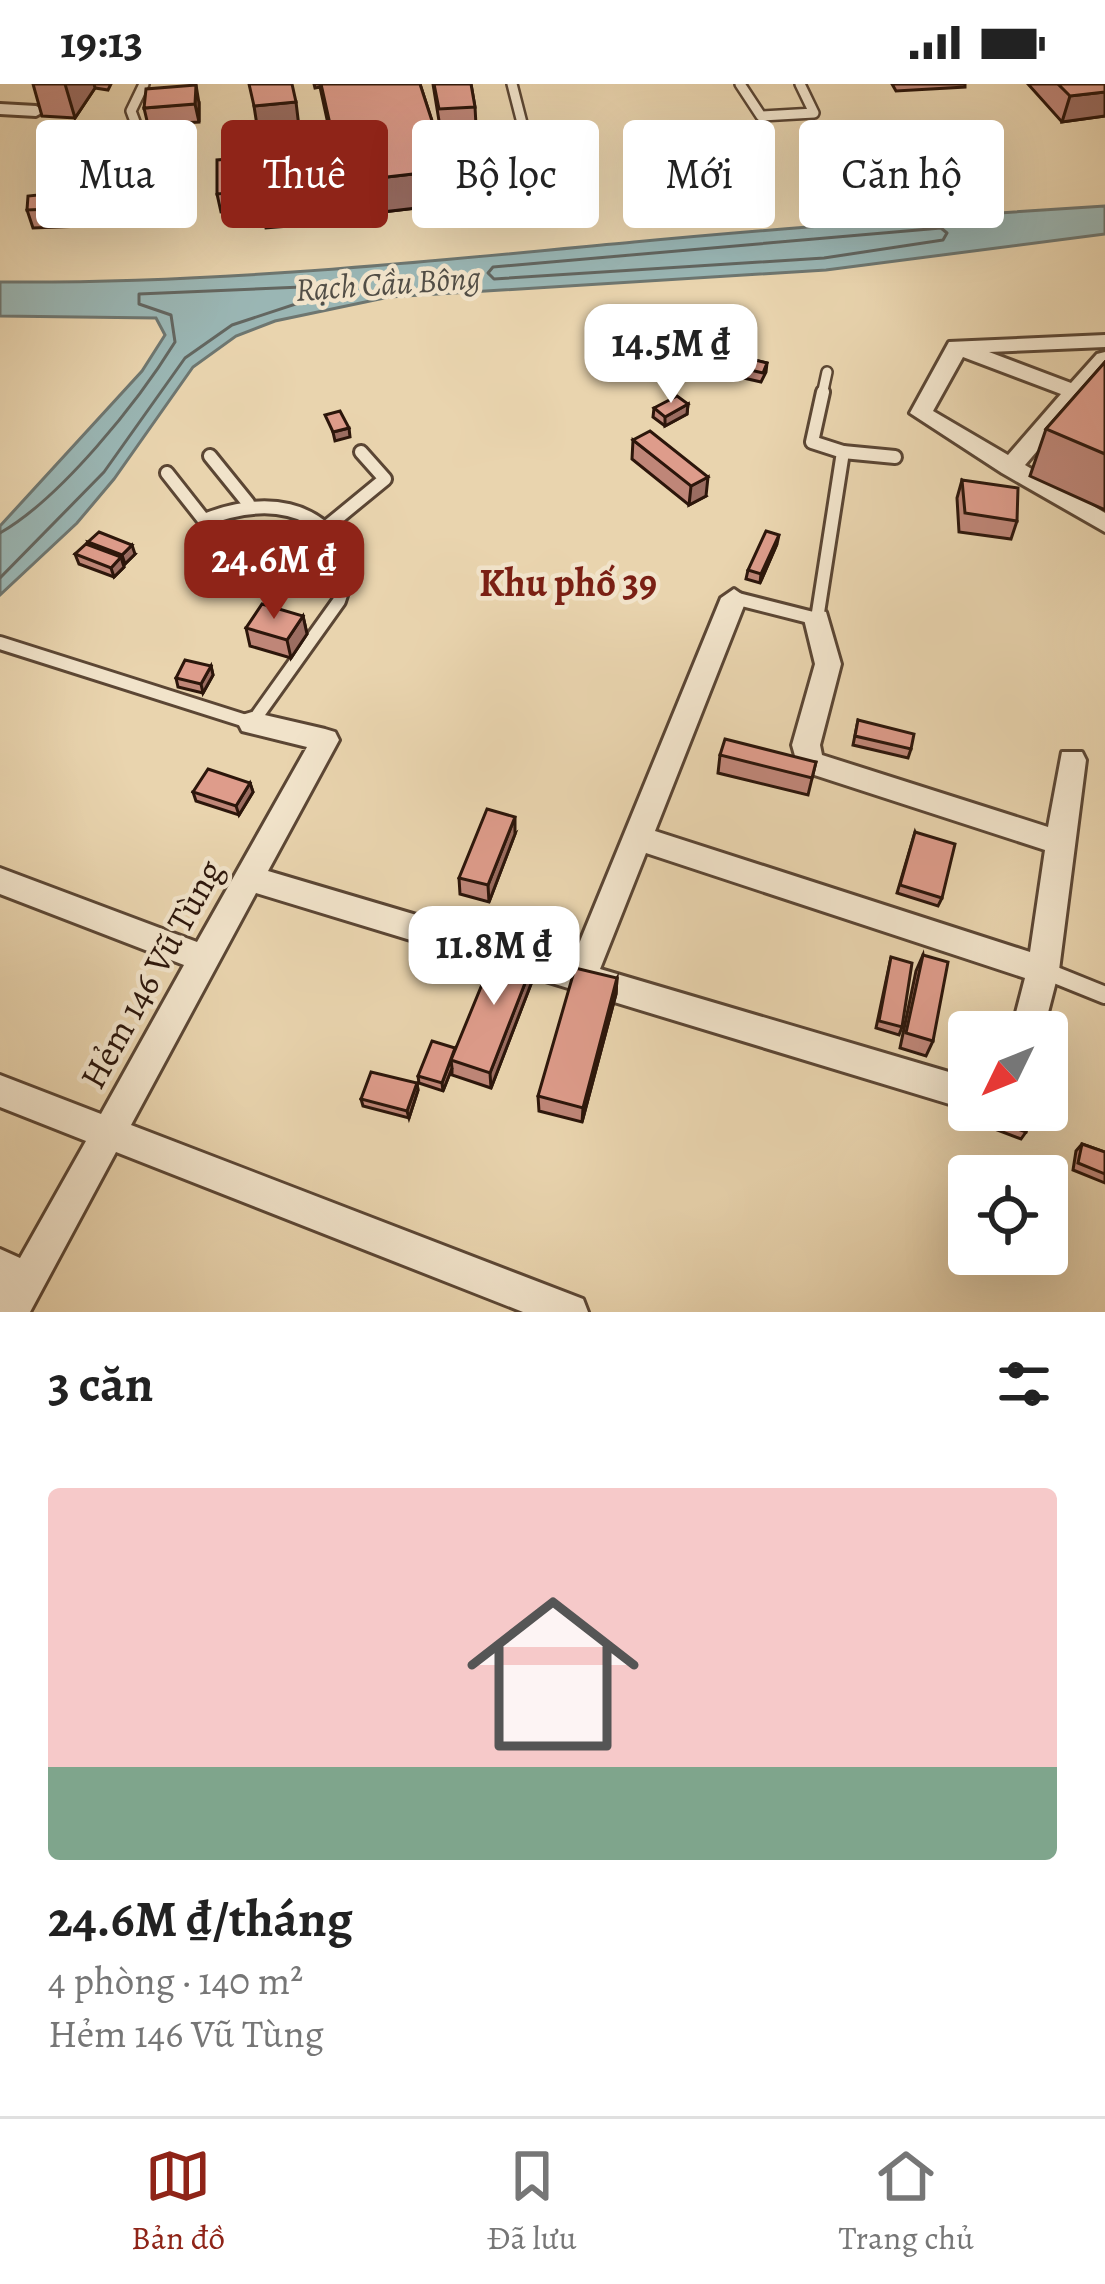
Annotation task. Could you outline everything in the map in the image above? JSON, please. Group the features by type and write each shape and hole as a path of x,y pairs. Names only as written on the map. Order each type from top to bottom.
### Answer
{"street":[{"path":"0,109 36,111"},
{"path":"957,347 1105,340"},
{"path":"957,347 1075,392"},
{"path":"957,347 921,412 1105,524"},
{"path":"1010,468 1105,358"},
{"path":"581,978 734,598"},
{"path":"817,619 828,664 806,745 809,762 1060,843"},
{"name":"Hẻm 146 Vũ Tùng","path":"12,1286 108,1133 326,740 253,723"},
{"path":"1032,1011 1043,970 1072,760"},
{"path":"637,838 1043,970"},
{"path":"248,878 948,1088"},
{"path":"0,881 204,959"},
{"path":"0,1091 570,1312"}],"lane":[{"path":"134,120 130,111 144,84"},
{"path":"512,84 521,120"},
{"path":"740,84 761,116 814,113 800,84"},
{"path":"827,372 812,442 843,452 896,458"},
{"path":"329,525 352,501 385,479 361,452"},
{"path":"734,598 817,619 843,452"},
{"path":"209,456 248,502"},
{"path":"0,643 182,705 253,723 323,626 350,578 347,550 329,525 292,510 248,502 204,520 166,473"},
{"path":"1043,970 1105,995"}],"water":[{"name":"Rạch Cầu Bông","path":"1105,206 1105,234 826,270 389,297 275,321 236,336 193,367 77,523 0,595 0,526 142,371 165,335 156,318 0,316 0,282 318,270 799,228 1004,228 1004,213"}],"building":[{"path":"249,84 292,84 296,102 254,106"},
{"path":"321,84 420,84 432,120 412,120 412,174 388,177 388,120 329,120"},
{"path":"434,84 471,84 475,107 439,109"},
{"path":"1058,84 1105,84 1105,92 1070,96"},
{"path":"196,85 195,104 144,108 146,89"},
{"path":"217,160 221,160 221,194 217,194"},
{"path":"36,195 36,210 27,210 28,196"},
{"path":"734,344 752,348 747,358 767,363 763,373 724,364"},
{"path":"1105,362 1105,454 1046,429"},
{"path":"677,396 688,404 665,417 654,408"},
{"path":"340,411 349,428 333,432 325,415"},
{"path":"650,431 708,477 691,486 633,440"},
{"path":"962,480 1018,488 1017,521 965,513"},
{"path":"766,531 779,535 761,574 748,570"},
{"path":"99,532 132,545 122,555 88,542"},
{"path":"86,544 121,557 111,568 75,554"},
{"path":"262,604 303,616 287,640 246,628"},
{"path":"185,660 211,666 201,684 176,678"},
{"path":"858,720 914,734 911,749 855,736"},
{"path":"725,739 816,762 812,778 720,755"},
{"path":"208,769 250,783 236,806 193,792"},
{"path":"487,809 515,817 488,885 459,878"},
{"path":"915,832 955,844 942,898 900,885"},
{"path":"499,943 536,955 490,1073 451,1060"},
{"path":"923,955 948,962 933,1041 906,1033"},
{"path":"891,957 912,963 902,1027 879,1021"},
{"path":"575,968 617,978 583,1108 538,1096"},
{"path":"432,1041 455,1048 442,1083 418,1076"},
{"path":"371,1072 417,1083 407,1111 361,1099"},
{"path":"1082,1144 1105,1152 1105,1174 1078,1163"}],"district":[{"name":"Khu phố 39","path":"568,582"}]}
